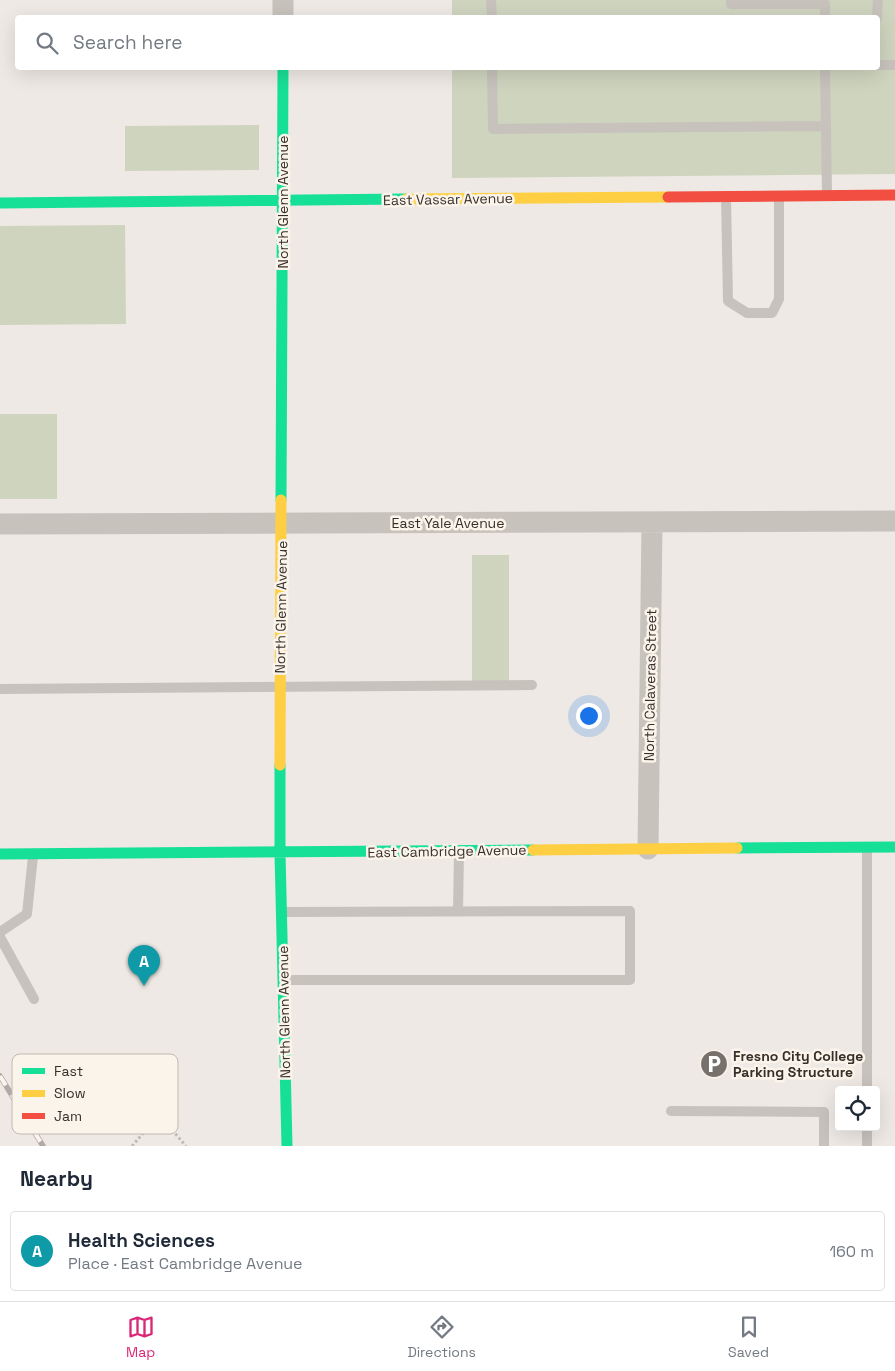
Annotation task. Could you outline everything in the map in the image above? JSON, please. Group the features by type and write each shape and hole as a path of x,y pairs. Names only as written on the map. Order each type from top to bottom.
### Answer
{"street":[{"path":"283,0 283,15"},
{"name":"North Glenn Avenue","path":"283,70 280,853 283,912 287,1146"},
{"name":"East Vassar Avenue","path":"0,203 895,195"},
{"name":"East Yale Avenue","path":"0,524 895,521"},
{"name":"North Calaveras Street","path":"648,849 652,522"},
{"name":"East Cambridge Avenue","path":"0,854 895,847"}],"lane":[{"path":"491,0 492,15"},
{"path":"731,0 731,4 825,4 825,15"},
{"path":"878,0 878,15"},
{"path":"880,66 895,65"},
{"path":"492,70 493,129 826,126"},
{"path":"825,70 827,195"},
{"path":"726,196 728,301 747,313 772,313 779,299 780,196"},
{"path":"0,689 532,685"},
{"path":"867,847 867,1086"},
{"path":"458,911 459,850"},
{"path":"0,932 27,914 33,855"},
{"path":"283,912 630,911 630,980 284,980"},
{"path":"0,937 34,999"},
{"path":"672,1111 824,1112 824,1146"},
{"path":"867,1131 867,1146"}],"path":[{"path":"132,1146 142,1134"},
{"path":"176,1134 186,1146"}],"green space":[{"path":"452,0 895,0 895,174 452,178 452,70 880,70 880,15 452,15"},
{"path":"259,125 259,170 125,171 125,126"},
{"path":"125,225 126,324 0,325 0,226"},
{"path":"0,414 57,414 57,499 0,499"},
{"path":"472,555 509,555 509,689 472,689"}],"railway":[{"path":"0,1076 12,1096"},
{"path":"36,1134 43,1146"}],"traffic: fast":[{"path":"281,500 283,70"},
{"path":"0,203 406,199"},
{"path":"280,765 280,853 287,1146"},
{"path":"737,848 895,847"},
{"path":"0,854 533,850"}],"traffic: slow":[{"path":"406,199 668,197"},
{"path":"280,765 281,500"},
{"path":"533,850 737,848"}],"traffic: jam":[{"path":"668,197 895,195"}],"place":[{"name":"Health Sciences","path":"144,986"},
{"name":"Fresno City College Parking Structure","path":"714,1064"}]}
